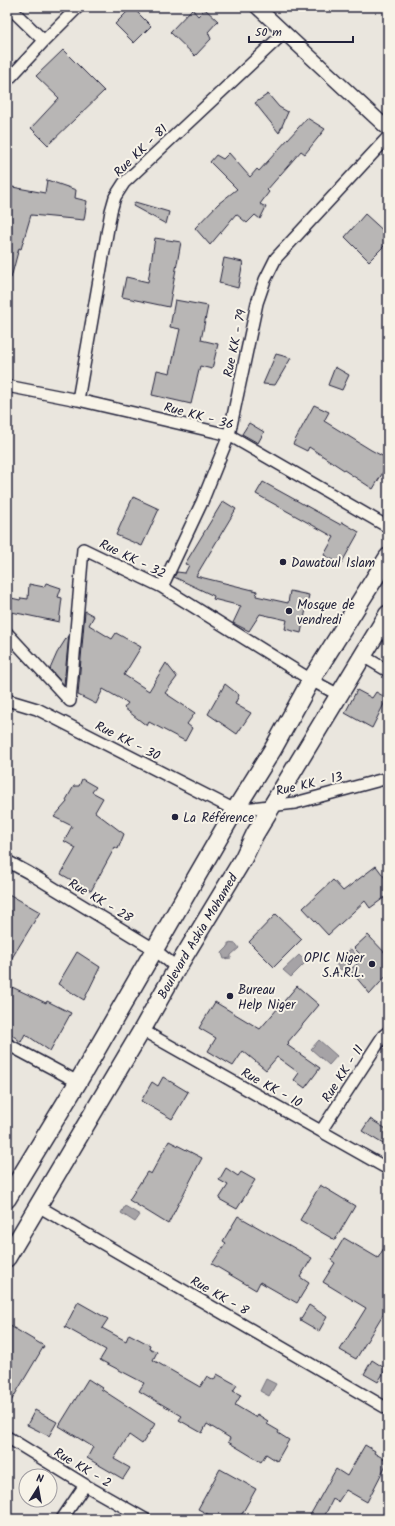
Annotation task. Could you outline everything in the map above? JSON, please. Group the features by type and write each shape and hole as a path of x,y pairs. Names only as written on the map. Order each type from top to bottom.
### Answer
{"main road":[{"path":"7,1199 78,1082 235,810 273,749 311,680 388,558"},
{"name":"Boulevard Askia Mohamed","path":"7,1258 272,806 388,614"}],"street":[{"path":"9,7 44,41"},
{"path":"7,81 78,7"},
{"path":"257,7 388,129"},
{"name":"Rue KK - 81","path":"78,400 111,211 115,198 124,183 285,32"},
{"name":"Rue KK - 79","path":"162,587 202,502 229,435 257,303 265,280 276,258 388,137"},
{"name":"Rue KK - 36","path":"7,386 78,400 229,435 388,527"},
{"name":"Rue KK - 32","path":"7,633 70,701 82,549 162,587 311,680 339,695"},
{"path":"363,656 388,671"},
{"name":"Rue KK - 30","path":"7,700 37,709 235,810"},
{"name":"Rue KK - 13","path":"235,810 295,803 388,778"},
{"name":"Rue KK - 28","path":"7,861 154,949 177,968"},
{"name":"Rue KK - 10","path":"142,1030 388,1169"},
{"name":"Rue KK - 11","path":"321,1131 360,1069 383,1036 388,1032"},
{"path":"7,1044 78,1082"},
{"name":"Rue KK - 8","path":"38,1206 388,1409"},
{"name":"Rue KK - 2","path":"7,1437 85,1485 145,1519"},
{"path":"62,1519 85,1485"}],"shaded area":[{"path":"228,943 236,944 239,948 231,955 231,958 224,959 222,953 228,947"},
{"path":"351,949 358,957 341,970 334,962"},
{"path":"299,955 306,962 291,977 283,970"},
{"path":"319,1040 337,1056 329,1065 311,1049"},
{"path":"125,1206 140,1215 135,1222 121,1213"},
{"path":"266,1379 276,1384 269,1396 260,1391"}],"building":[{"path":"132,7 151,26 134,43 115,24"},
{"path":"192,9 198,16 205,9 218,21 208,32 211,39 195,56 170,32"},
{"path":"63,50 104,91 48,145 31,128 59,98 36,76"},
{"path":"268,94 279,107 288,112 279,133 255,103"},
{"path":"307,118 325,129 305,154 301,151 267,190 269,192 260,204 266,207 260,219 255,215 247,223 236,214 210,245 195,228 218,204 237,189 210,162 216,155 223,159 229,153 250,177 257,169 259,171"},
{"path":"47,180 76,190 75,198 87,201 84,220 31,215 21,249 19,248 11,278 7,278 7,186 45,193"},
{"path":"135,202 169,212 166,224 133,206"},
{"path":"365,214 388,235 388,242 369,261 345,237"},
{"path":"155,238 181,242 169,307 122,297 126,277 148,282"},
{"path":"224,258 243,262 238,288 219,283"},
{"path":"175,300 208,306 201,340 218,344 212,369 200,366 191,404 152,395 157,370 170,373 180,329 170,327"},
{"path":"276,354 291,358 275,385 263,384"},
{"path":"335,367 349,375 342,390 328,385"},
{"path":"314,405 329,412 324,421 388,459 388,464 373,489 309,447 307,451 293,444"},
{"path":"249,423 264,432 258,443 242,434"},
{"path":"263,482 341,525 342,522 359,532 341,564 324,555 334,537 256,494"},
{"path":"133,497 159,509 142,546 116,535"},
{"path":"223,501 236,509 196,576 257,591 256,596 288,603 290,591 309,595 301,633 285,629 287,620 260,614 249,631 233,623 241,606 213,599 214,596 174,577 177,572 185,573 189,565 185,564"},
{"path":"46,583 61,588 58,597 62,598 59,622 7,611 7,597 20,600 21,598 28,599 29,584 44,587"},
{"path":"85,611 94,616 89,625 112,639 116,633 141,647 124,675 149,691 166,663 177,677 165,693 195,713 187,724 192,728 185,741 149,722 147,726 124,708 128,703 103,689 96,704 78,695"},
{"path":"69,634 64,685 50,669 57,653"},
{"path":"225,684 239,695 235,704 251,713 237,734 208,714"},
{"path":"357,690 372,698 376,692 387,698 372,728 345,713"},
{"path":"82,779 96,787 92,792 103,798 95,812 124,834 118,849 115,847 91,891 61,874 76,848 64,841 72,826 54,817 67,802 66,800 74,786 79,786"},
{"path":"376,866 388,882 388,895 370,908 365,901 328,935 303,908 333,880 343,891"},
{"path":"7,893 40,912 7,966"},
{"path":"276,914 302,939 274,967 249,942"},
{"name":"OPIC Niger S.A.R.L.","path":"368,935 388,956 388,974 370,994 350,970 364,958 354,948"},
{"path":"77,952 100,967 84,1000 58,984"},
{"path":"297,986 319,1005 287,1045 320,1068 305,1088 294,1080 299,1073 277,1057 266,1070 243,1051 233,1066 208,1051 216,1038 199,1028 215,1002 260,1029"},
{"path":"12,987 46,1003 47,1001 71,1013 50,1051 25,1034 21,1042 7,1031 7,1008"},
{"path":"163,1077 188,1092 172,1119 141,1101 152,1082 158,1086"},
{"path":"370,1119 388,1130 388,1147 362,1131"},
{"path":"169,1141 202,1158 168,1224 129,1200 147,1172 151,1174"},
{"path":"226,1168 238,1176 241,1172 255,1180 237,1209 219,1199 228,1185 219,1180"},
{"path":"320,1185 355,1206 335,1240 300,1220"},
{"path":"238,1216 312,1258 300,1277 309,1283 297,1303 260,1282 256,1290 212,1264 226,1243 223,1241"},
{"path":"344,1238 378,1258 388,1241 388,1306 356,1359 340,1350 366,1308 323,1282 335,1263 331,1260"},
{"path":"78,1302 108,1319 102,1328 126,1341 129,1334 150,1345 149,1348 157,1352 153,1360 200,1387 207,1376 214,1380 217,1374 237,1385 233,1391 241,1395 235,1405 255,1417 257,1414 268,1421 267,1424 279,1431 278,1433 289,1440 277,1461 266,1454 261,1462 228,1442 230,1438 207,1424 202,1433 179,1420 182,1416 139,1391 144,1383 100,1360 106,1350 65,1327"},
{"path":"309,1305 327,1317 319,1331 300,1320"},
{"path":"7,1324 44,1346 7,1408"},
{"path":"372,1360 386,1369 378,1382 364,1374"},
{"path":"88,1379 155,1424 142,1444 129,1435 114,1459 130,1468 123,1479 87,1458 93,1447 59,1426"},
{"path":"35,1410 57,1422 49,1436 27,1425"},
{"path":"365,1445 375,1451 374,1453 388,1461 367,1502 346,1490 338,1502 333,1499 323,1519 308,1519 336,1469 347,1476"},
{"path":"220,1469 256,1489 239,1519 217,1519 198,1509"}],"place":[{"name":"Dawatoul Islam","path":"283,562"},
{"name":"Mosque de vendredi","path":"289,611"},
{"name":"La Référence","path":"175,817"},
{"name":"OPIC Niger S.A.R.L.","path":"372,964"},
{"name":"Bureau Help Niger","path":"230,996"}]}
